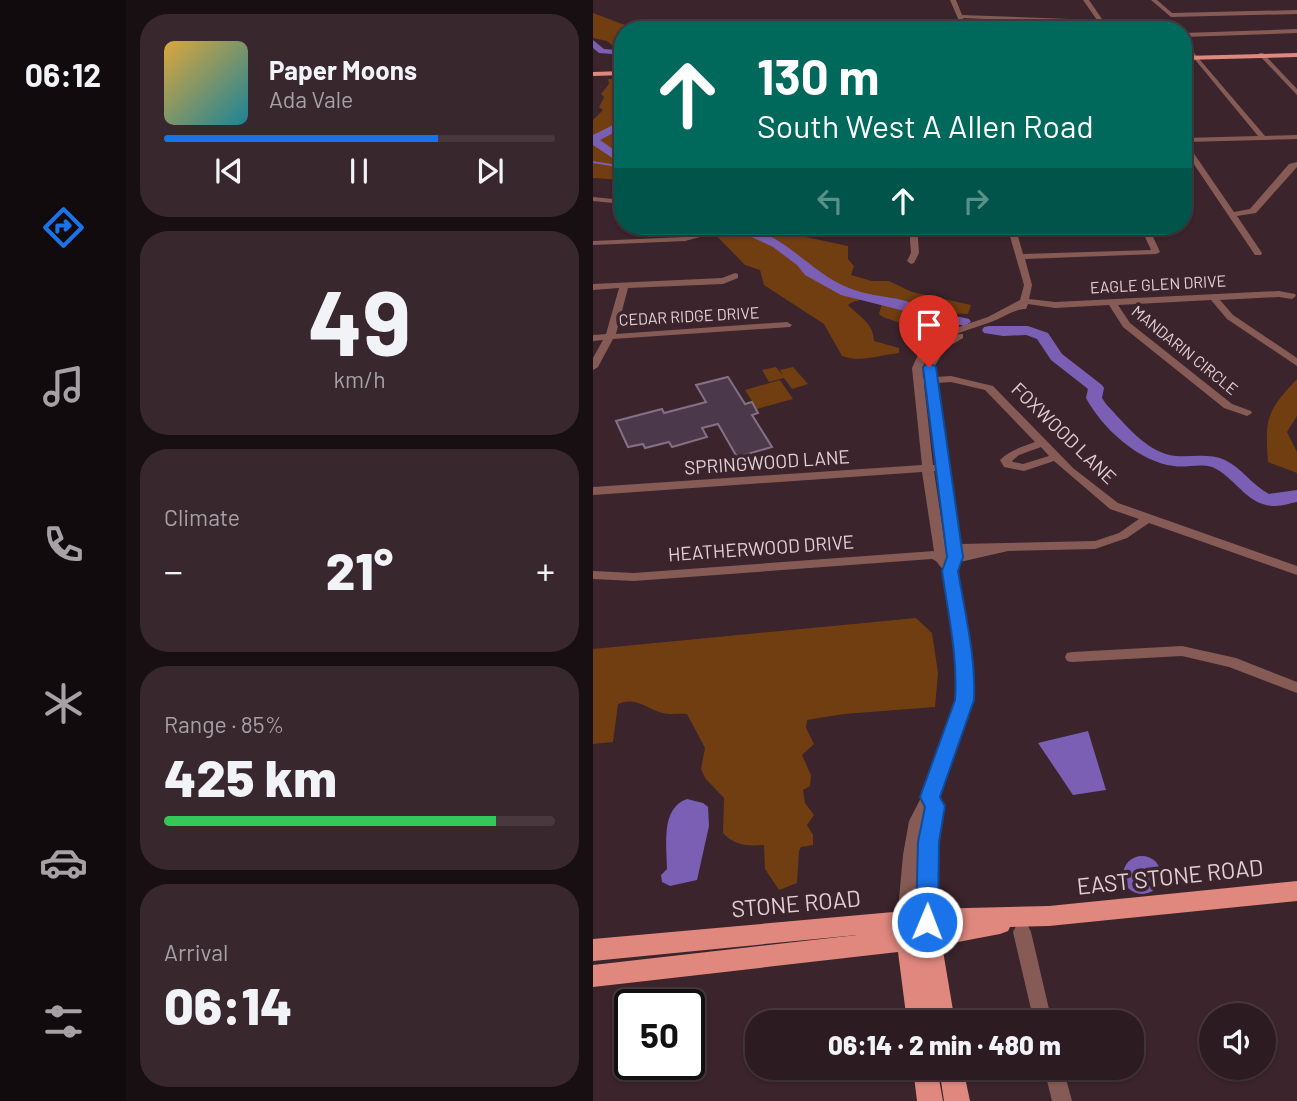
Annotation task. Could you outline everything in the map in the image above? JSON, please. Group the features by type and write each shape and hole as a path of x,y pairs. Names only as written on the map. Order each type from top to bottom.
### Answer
{"main road":[{"path":"1192,57 1297,54"},
{"path":"593,76 614,75"},
{"name":"EAST STONE ROAD","path":"1049,916 1297,891"},
{"name":"STONE ROAD","path":"593,950 703,939 917,929 1049,916"},
{"path":"917,929 919,1010"},
{"path":"917,929 941,1010"},
{"name":"STONE ROAD","path":"593,976 701,963 917,929"},
{"path":"701,963 703,939"},
{"path":"927,1080 930,1101"},
{"path":"953,1080 957,1101"}],"street":[{"path":"953,0 962,21"},
{"path":"1086,0 1100,21"},
{"path":"1154,0 1171,15 1297,12"},
{"path":"960,16 1078,21"},
{"path":"1192,35 1297,31"},
{"path":"1192,52 1263,138"},
{"path":"1262,55 1297,93"},
{"path":"1192,141 1297,137"},
{"path":"1192,155 1258,253"},
{"path":"1232,215 1253,211 1292,166 1297,164"},
{"path":"593,199 614,201"},
{"path":"593,243 685,239 697,235"},
{"path":"911,261 916,253 914,235"},
{"path":"937,554 927,469 924,384 929,367 943,346 963,334 1007,319 1021,311 1028,285 1014,235"},
{"path":"1021,257 1156,252 1148,235"},
{"path":"593,287 723,281 735,276"},
{"path":"593,367 610,337 624,286"},
{"name":"EAGLE GLEN DRIVE","path":"1025,301 1055,304 1292,296"},
{"path":"1213,297 1230,317 1297,363"},
{"name":"MANDARIN CIRCLE","path":"1112,302 1126,324 1228,406 1247,413"},
{"name":"CEDAR RIDGE DRIVE","path":"593,338 787,325"},
{"path":"917,929 935,806 930,797 965,700 964,662 942,468 924,384"},
{"name":"FOXWOOD LANE","path":"924,384 962,386 994,393 1056,457 1114,506 1297,571"},
{"path":"1042,443 1015,453 1006,460 1008,465 1024,468 1056,457"},
{"name":"SPRINGWOOD LANE","path":"593,491 942,468"},
{"name":"HEATHERWOOD DRIVE","path":"593,575 634,577 937,554 953,559 1003,549 1095,545 1128,535 1147,518"},
{"path":"1072,657 1182,650 1231,662 1297,688"},
{"path":"1022,932 1040,1010"},
{"path":"1057,1080 1062,1101"}],"shaded area":[{"path":"593,13 614,21 614,47 607,41 593,38"},
{"path":"608,79 614,79 614,179 593,178 593,120 603,110 599,107 604,97 601,94 609,84"},
{"path":"716,235 799,235 848,246 848,259 854,266 851,275 872,281 889,281 912,292 971,305 968,314 940,313 936,317 944,328 931,334 883,317 879,314 882,303 856,301 848,305 869,325 874,341 899,348 899,353 863,359 849,358 842,356 824,324 764,285 760,270 745,265"},
{"path":"776,367 783,376 780,370 793,367 808,384 792,389 784,378 769,382 762,370"},
{"path":"1297,379 1297,416 1287,432 1297,452 1297,473 1268,462 1267,435 1273,408"},
{"path":"780,380 793,399 757,409 745,390"},
{"path":"916,618 932,633 938,673 935,707 844,714 807,720 806,728 814,744 802,755 811,775 810,786 803,790 805,803 814,815 807,825 813,835 813,845 801,847 799,851 797,883 779,890 765,869 764,845 742,844 732,841 723,833 724,798 705,778 701,769 705,748 687,714 666,714 636,702 624,702 618,704 613,742 593,744 593,649"},
{"path":"1088,731 1106,790 1073,795 1038,743"},
{"path":"687,799 708,807 709,826 697,880 670,886 662,882 661,875 667,869 667,829 672,811"},
{"path":"1142,856 1155,862 1161,875 1155,888 1142,894 1129,888 1123,875 1129,862"}],"building":[{"path":"728,377 745,404 752,402 758,413 752,415 772,447 737,457 718,424 702,428 707,437 672,447 669,442 645,448 643,444 628,447 616,421 662,409 664,413 706,402 696,385"}],"waterway":[{"path":"593,43 602,51 614,52"},
{"path":"593,139 614,128"},
{"path":"593,139 614,155"},
{"path":"593,162 614,166"},
{"path":"756,235 778,244 802,262 810,272 846,292 902,304 936,317 964,322"},
{"path":"989,330 1028,330 1043,336 1056,357 1096,388 1094,398 1099,407 1132,439 1151,453 1172,461 1207,461 1219,464 1263,498 1278,500 1297,496"}],"route":[{"path":"927,922 928,842 935,806 930,797 965,700 964,662 950,571 955,557 929,367"}]}
